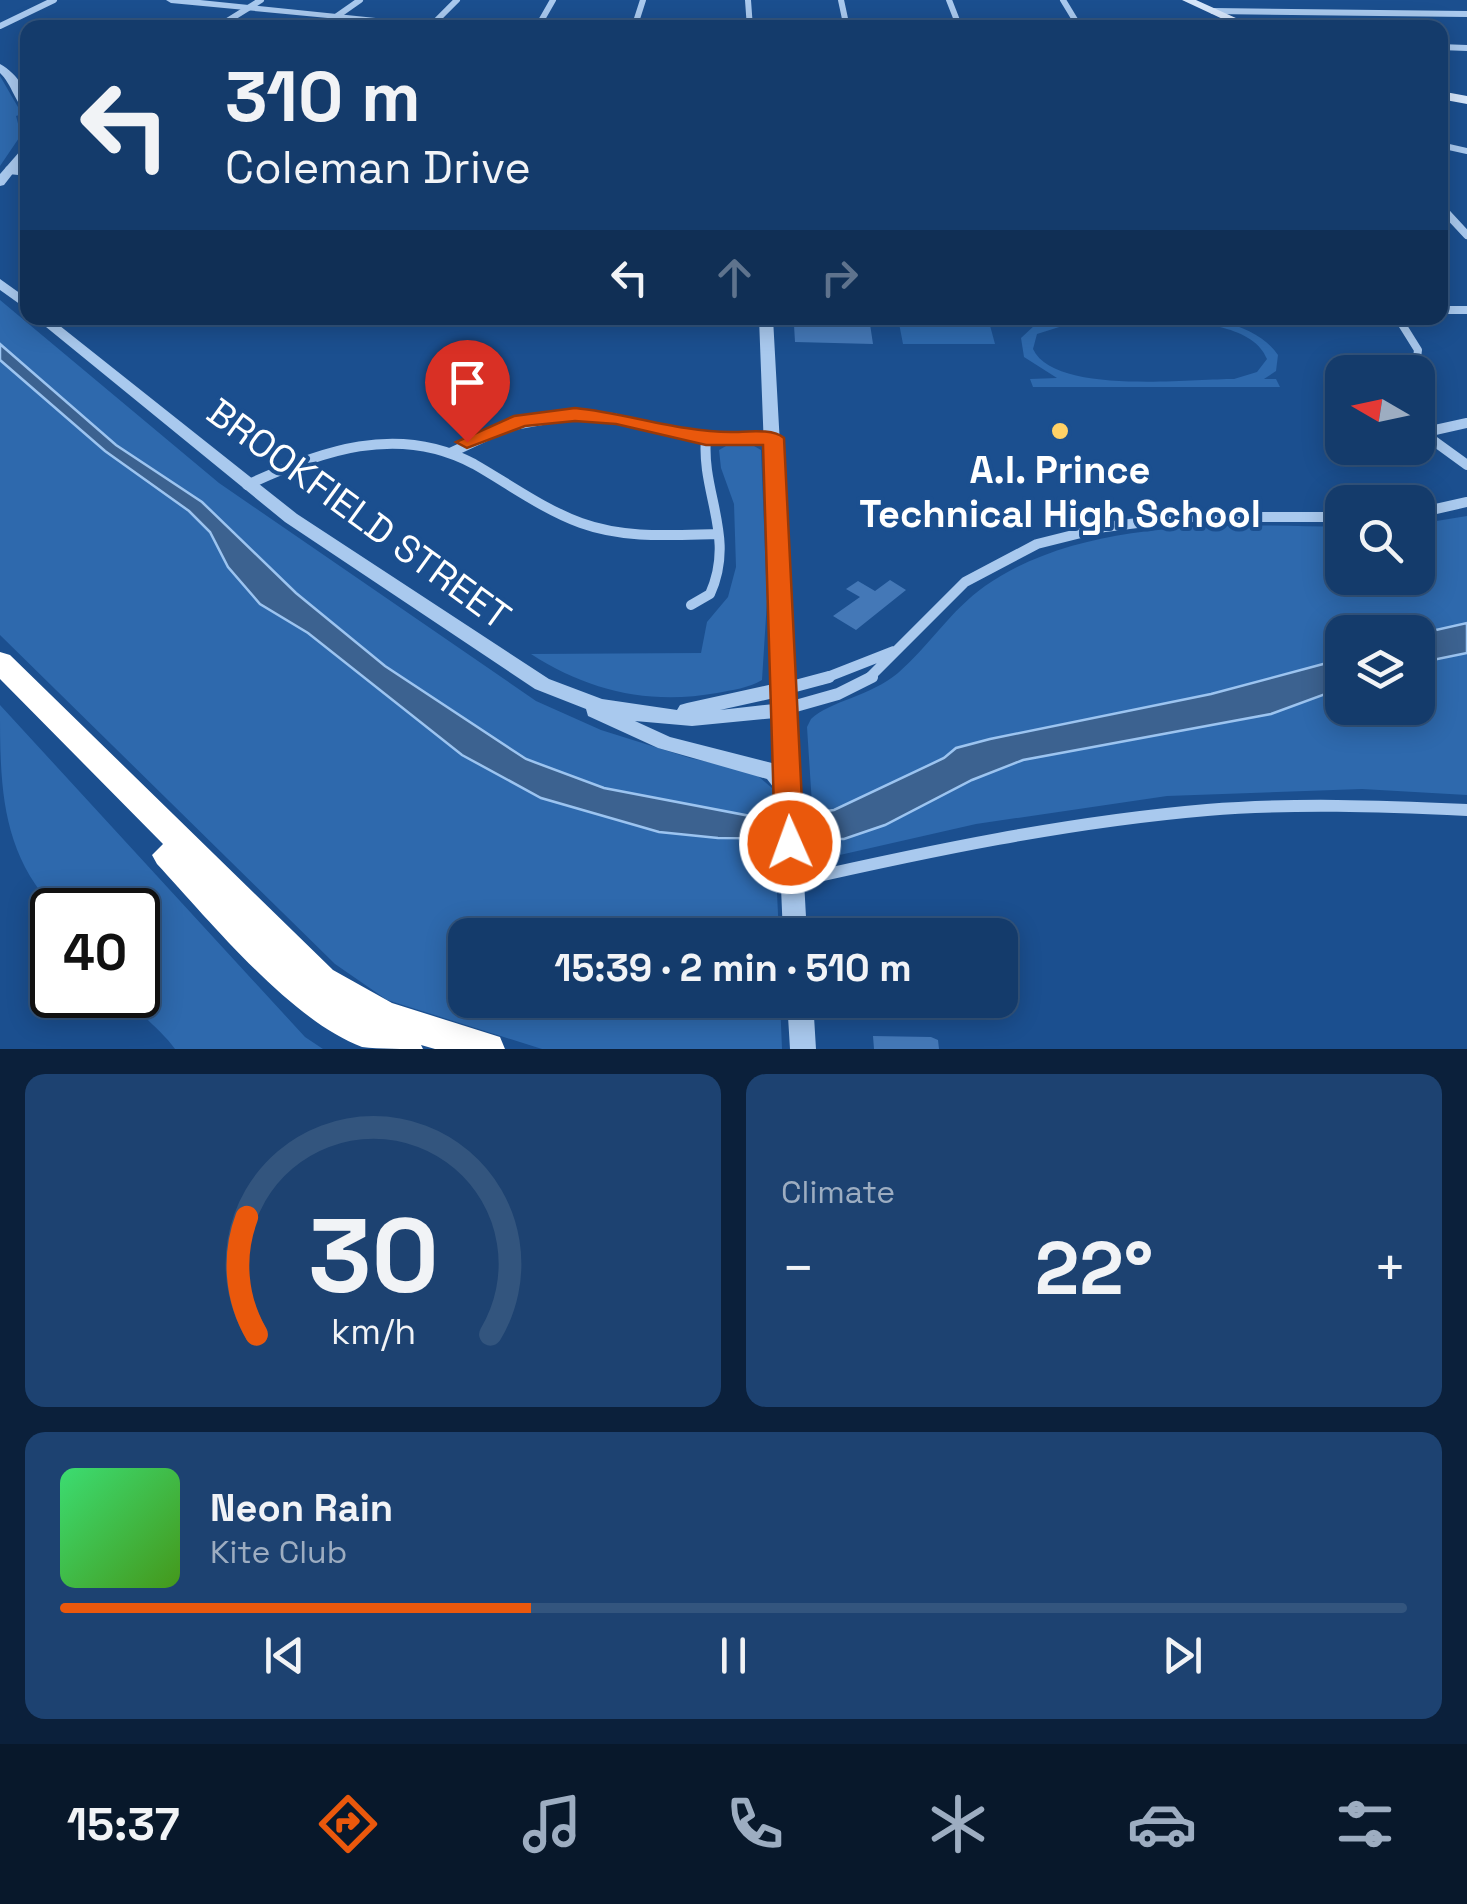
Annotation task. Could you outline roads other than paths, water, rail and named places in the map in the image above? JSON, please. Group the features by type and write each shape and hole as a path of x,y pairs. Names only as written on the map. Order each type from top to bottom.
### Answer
{"highway":[{"path":"0,662 321,981 382,1016 488,1049"},
{"path":"0,684 290,978 339,1017 405,1049"}],"main road":[{"path":"1186,0 1234,20"}],"street":[{"path":"0,26 54,0"},
{"path":"171,0 380,20"},
{"path":"229,20 261,0"},
{"path":"331,20 360,0"},
{"path":"437,20 457,0"},
{"path":"1213,11 1467,14"},
{"path":"0,67 14,80 20,93"},
{"path":"0,182 20,156"},
{"path":"9,170 20,171"},
{"path":"1448,215 1467,235"},
{"path":"0,283 20,299"},
{"name":"BROOKFIELD STREET","path":"53,325 247,485 521,672 582,703 715,718 785,699 856,687 882,668 951,594 982,570 1058,538 1186,517 1325,517"},
{"path":"766,325 794,918"},
{"path":"1403,325 1419,347 1419,355"},
{"path":"450,453 492,430 521,421 575,414 616,418 706,438 774,438"},
{"path":"1435,430 1467,423"},
{"path":"691,605 710,594 714,587 718,510 706,467 706,438"},
{"path":"1435,439 1467,465"},
{"path":"247,485 294,463 335,450 398,445 450,453 585,524 624,533 718,534"},
{"path":"1435,510 1467,502"},
{"name":"BROOKFIELD STREET","path":"785,699 895,651"},
{"path":"582,703 621,726 665,743 765,768 775,773 788,801"},
{"path":"792,882 961,843 1142,814 1295,804 1467,810"},
{"path":"801,1018 802,1049"}],"place":[{"name":"A.I. Prince Technical High School","path":"1060,431"}]}
